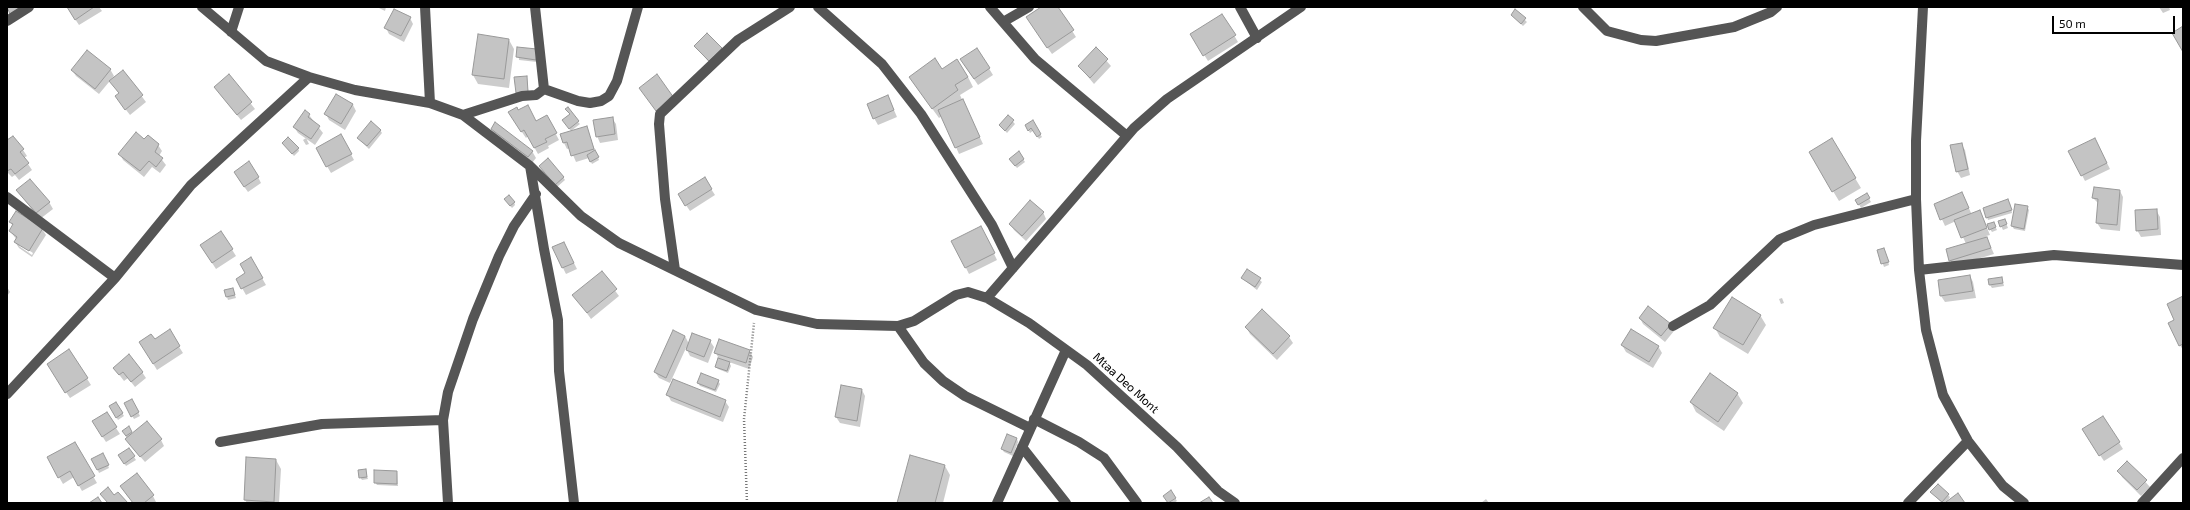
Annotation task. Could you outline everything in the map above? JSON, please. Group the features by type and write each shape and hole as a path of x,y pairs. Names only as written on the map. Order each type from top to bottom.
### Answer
{"street":[{"path":"7,21 29,7"},
{"path":"202,7 266,61 309,77 354,90 430,103 463,115 530,166 581,216 619,243 756,310 817,324 898,326 924,363 943,381 965,396 1080,442 1104,458 1137,503"},
{"path":"230,32 240,7"},
{"path":"425,7 430,103"},
{"path":"535,7 544,89"},
{"path":"544,89 578,101 590,103 601,101 610,96 617,81 638,7"},
{"path":"675,270 664,199 659,124 660,114 738,40 790,7"},
{"path":"818,7 882,64 920,114 992,225 1013,268"},
{"path":"990,7 1035,60 1127,136"},
{"path":"1003,22 1029,7"},
{"path":"1240,7 1257,38"},
{"path":"987,298 1127,136 1167,99 1301,7"},
{"path":"1583,7 1607,31 1641,40 1656,41 1734,27 1771,12 1777,7"},
{"path":"1923,7 1916,141 1916,199 1919,270 1926,330 1943,395 1968,441 2003,486 2024,503"},
{"path":"7,394 115,278 191,185 309,77"},
{"path":"463,115 522,96 536,95 544,89"},
{"path":"530,166 558,320 559,371 574,503"},
{"path":"448,503 443,420 448,392 475,312 511,232 536,194"},
{"path":"7,197 115,278"},
{"path":"1672,326 1710,305 1780,239 1814,225 1916,199"},
{"path":"1919,270 2054,255 2183,265"},
{"name":"Mtaa Deo Mont","path":"898,326 914,320 956,295 968,292 987,298 1029,323 1104,380 1177,447 1218,491 1235,503"},
{"path":"997,503 1066,350"},
{"path":"220,442 322,424 443,420"},
{"path":"1908,503 1968,441"},
{"path":"1022,447 1066,503"},
{"path":"2142,503 2183,458"}],"path":[{"path":"747,503 744,419 756,310"}],"building":[{"path":"7,7 21,7 10,14"},
{"path":"67,7 94,7 75,20"},
{"path":"1041,7 1058,7 1074,30 1047,48 1026,17"},
{"path":"394,9 411,17 401,36 384,28"},
{"path":"1515,9 1526,18 1521,24 1511,15"},
{"path":"1222,14 1236,35 1203,56 1190,34"},
{"path":"2183,26 2183,52 2172,33"},
{"path":"707,33 722,48 709,61 694,46"},
{"path":"478,34 509,39 504,79 472,75"},
{"path":"517,47 537,49 536,60 516,57"},
{"path":"1096,47 1108,59 1090,78 1078,66"},
{"path":"977,48 990,68 974,79 960,59"},
{"path":"87,50 111,69 95,89 71,70"},
{"path":"935,58 942,69 957,59 968,77 955,85 958,90 932,109 909,77"},
{"path":"123,70 143,95 125,110 115,96 119,93 109,81"},
{"path":"229,74 252,102 237,115 214,87"},
{"path":"657,74 674,98 656,111 639,88"},
{"path":"527,76 528,92 516,93 514,77"},
{"path":"336,94 353,104 341,124 324,114"},
{"path":"888,95 894,110 873,119 867,104"},
{"path":"963,99 980,137 955,148 938,110"},
{"path":"528,105 536,121 547,115 557,133 545,139 547,142 534,148 524,130 521,132 508,112 517,107 518,110"},
{"path":"568,107 579,121 569,129 562,120 570,114 565,109"},
{"path":"305,110 310,114 308,117 320,126 311,139 293,127"},
{"path":"1008,115 1014,120 1005,131 999,125"},
{"path":"613,117 615,134 596,137 593,120"},
{"path":"1033,120 1041,134 1037,137 1031,128 1028,131 1025,125"},
{"path":"371,121 381,130 367,146 357,138"},
{"path":"495,122 533,151 528,157 491,129"},
{"path":"587,126 594,149 571,156 567,142 563,143 560,134"},
{"path":"136,132 144,139 148,135 159,144 155,152 163,158 156,167 149,161 140,171 118,154"},
{"path":"341,134 352,154 326,167 316,148"},
{"path":"13,136 24,149 20,152 29,163 15,174 11,169 7,171 7,140"},
{"path":"288,137 299,148 292,154 282,143"},
{"path":"1832,138 1856,178 1832,192 1809,152"},
{"path":"2095,138 2107,163 2081,176 2068,151"},
{"path":"1962,143 1968,169 1956,172 1950,145"},
{"path":"595,150 599,157 590,162 587,155"},
{"path":"1019,151 1024,159 1015,166 1009,159"},
{"path":"548,158 564,177 555,185 539,166"},
{"path":"249,161 259,177 244,187 234,172"},
{"path":"705,177 712,189 685,206 678,194"},
{"path":"30,179 50,202 36,213 16,190"},
{"path":"2094,187 2120,190 2117,225 2096,223 2098,199 2092,198"},
{"path":"1962,192 1969,208 1940,220 1934,204"},
{"path":"1867,193 1870,198 1858,205 1855,200"},
{"path":"509,195 515,202 510,206 504,199"},
{"path":"2008,199 2012,210 1986,218 1983,208"},
{"path":"1030,200 1044,212 1022,236 1009,224"},
{"path":"2015,204 2028,206 2024,229 2011,226"},
{"path":"2157,209 2158,229 2136,231 2135,210"},
{"path":"1980,210 1987,228 1961,238 1954,220"},
{"path":"16,211 43,228 29,251 14,242 17,237 9,231 13,224 9,222"},
{"path":"2005,219 2007,224 2000,227 1998,221"},
{"path":"1994,222 1996,227 1989,230 1987,224"},
{"path":"981,226 995,253 965,268 951,241"},
{"path":"221,231 233,249 212,263 200,245"},
{"path":"1987,237 1991,248 1949,261 1946,249"},
{"path":"564,242 574,263 562,268 552,247"},
{"path":"1884,248 1889,262 1881,264 1877,250"},
{"path":"251,257 263,278 241,289 236,279 245,273 240,264"},
{"path":"1247,269 1261,278 1255,287 1241,278"},
{"path":"602,271 617,289 587,313 572,295"},
{"path":"1970,275 1973,291 1940,296 1938,280"},
{"path":"2002,277 2003,283 1989,285 1988,279"},
{"path":"233,288 235,295 226,297 224,290"},
{"path":"2183,296 2183,344 2179,346 2168,323 2174,320 2167,304"},
{"path":"1732,297 1761,315 1743,345 1713,328"},
{"path":"1648,306 1671,324 1661,336 1639,318"},
{"path":"1262,309 1290,336 1273,354 1245,327"},
{"path":"170,329 180,346 153,364 139,342 151,334 155,339"},
{"path":"1631,329 1659,346 1649,362 1621,345"},
{"path":"673,330 685,336 666,378 654,372"},
{"path":"692,333 711,340 704,357 686,350"},
{"path":"719,339 750,350 746,363 714,353"},
{"path":"69,349 88,378 65,393 47,364"},
{"path":"129,354 143,372 131,382 123,372 119,375 113,368"},
{"path":"718,358 730,362 727,371 715,367"},
{"path":"701,373 719,380 715,390 697,383"},
{"path":"1710,373 1738,393 1718,422 1690,402"},
{"path":"673,379 726,400 720,417 666,395"},
{"path":"841,385 862,389 857,421 835,417"},
{"path":"132,399 139,412 131,417 124,403"},
{"path":"116,402 123,413 116,418 109,406"},
{"path":"107,412 117,427 102,437 92,421"},
{"path":"2103,416 2120,442 2099,456 2082,429"},
{"path":"147,421 162,439 140,457 125,439"},
{"path":"129,426 132,432 126,436 122,431"},
{"path":"1007,434 1017,438 1011,453 1001,449"},
{"path":"75,442 95,476 78,486 70,471 58,478 47,457"},
{"path":"129,448 135,456 124,464 118,455"},
{"path":"103,453 109,465 97,470 91,459"},
{"path":"910,455 945,465 935,503 897,503"},
{"path":"246,457 276,459 274,502 244,500"},
{"path":"2127,461 2147,480 2137,490 2117,471"},
{"path":"366,469 367,477 359,478 358,470"},
{"path":"374,470 397,471 397,484 374,483"},
{"path":"137,473 154,495 144,503 133,503 120,486"},
{"path":"1938,484 1949,494 1942,502 1930,492"},
{"path":"108,487 114,495 118,492 128,503 108,503 100,494"},
{"path":"1171,490 1176,498 1168,503 1163,496"},
{"path":"1958,493 1965,503 1946,503 1946,502"},
{"path":"98,497 102,503 89,503"},
{"path":"1209,497 1213,503 1199,503"}]}
